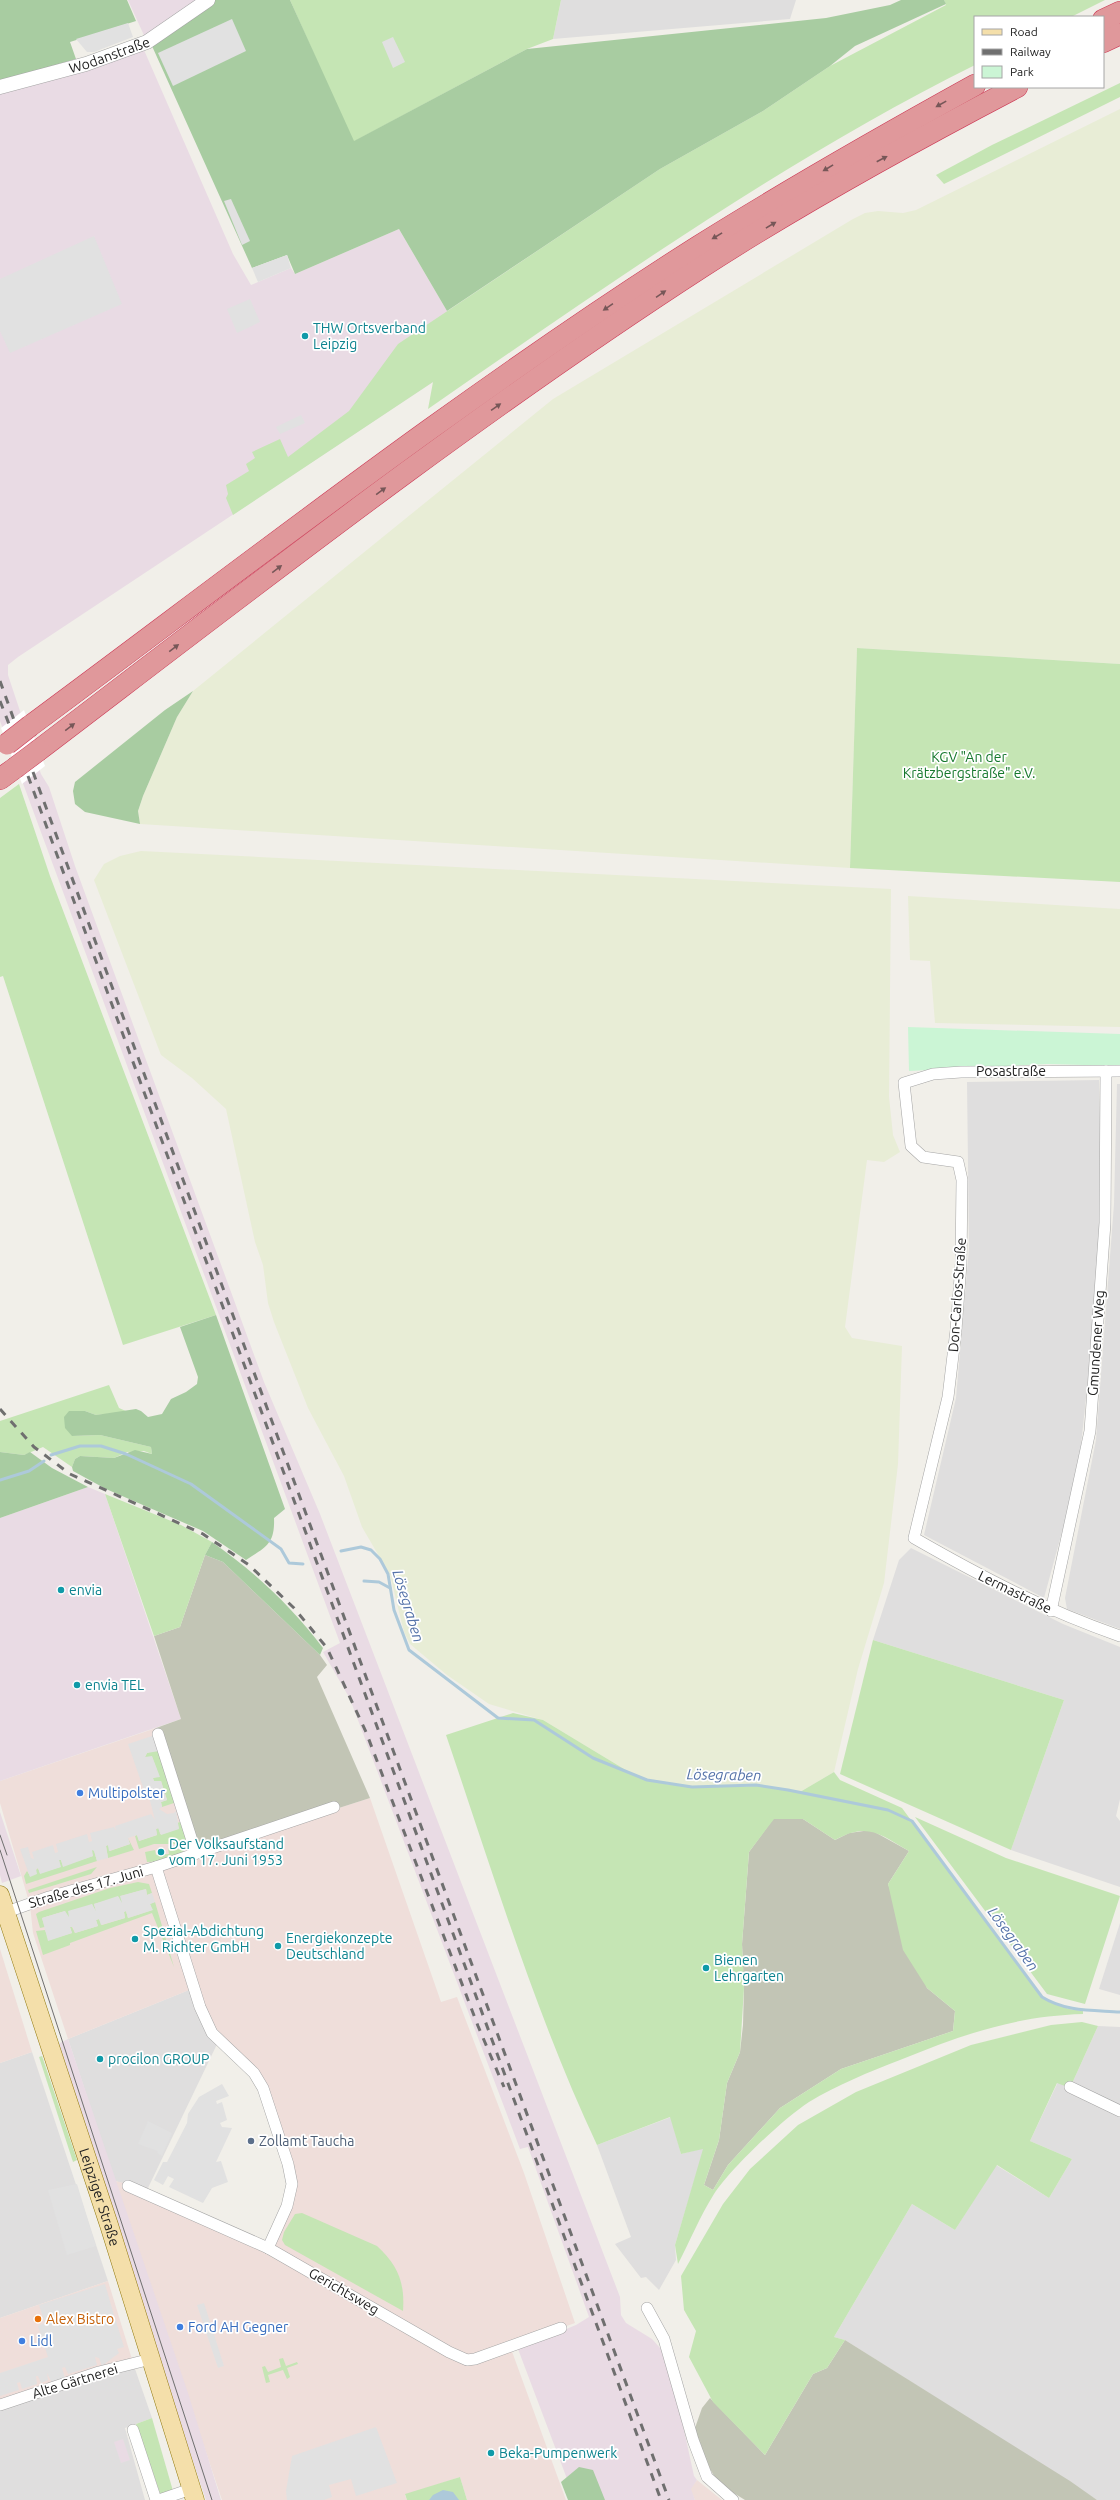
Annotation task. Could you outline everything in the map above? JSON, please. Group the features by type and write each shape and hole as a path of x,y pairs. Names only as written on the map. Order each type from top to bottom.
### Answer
{"highway":[{"path":"1104,20 1120,12"},
{"path":"1104,42 1120,34"},
{"path":"3,746 426,434 541,352 696,248 848,156 974,86"},
{"path":"8,773 325,532 549,370 704,266 854,174 1015,88"}],"main road":[{"name":"Leipziger Straße","path":"0,1895 3,1913 109,2224 193,2494"}],"street":[{"name":"Wodanstraße","path":"0,87 86,64 147,42 208,0"},
{"name":"Gmundener Weg","path":"1051,1611 1090,1431 1105,1223 1106,1071"},
{"name":"Posastraße","path":"904,1083 933,1074 961,1072 1120,1071"},
{"name":"Don-Carlos-Straße","path":"904,1083 911,1146 923,1157 958,1162 962,1180 961,1264 948,1397 914,1538"},
{"name":"Lermastraße","path":"914,1538 985,1578 1051,1611 1120,1636"},
{"path":"158,1734 196,1853"},
{"path":"156,1867 334,1807"},
{"name":"Straße des 17. Juni","path":"3,1913 49,1897 156,1867 200,2006 212,2033 254,2073 263,2088 288,2164 292,2184 287,2206 268,2248"},
{"path":"1070,2087 1094,2103 1120,2111"},
{"name":"Gerichtsweg","path":"128,2186 268,2248 449,2352 468,2360 475,2359 561,2328"},
{"path":"647,2308 664,2339 693,2440 707,2477 733,2500"},
{"name":"Alte Gärtnerei","path":"0,2405 99,2372 151,2359"},
{"path":"133,2430 158,2500 193,2494"}],"shaded area":[{"path":"128,0 208,0 147,42"},
{"path":"561,0 796,0 790,19 553,39"},
{"path":"232,19 246,51 173,86 158,53"},
{"path":"128,23 133,37 94,52 87,52 76,39"},
{"path":"393,37 405,62 393,68 382,42"},
{"path":"144,50 233,254 251,285 291,268 295,274 399,229 447,311 433,382 18,657 8,665 8,675 41,774 49,787 75,866 264,1382 320,1514 620,2297 621,2315 626,2323 652,2339 661,2349 682,2421 694,2476 697,2480 691,2489 695,2500 575,2500 518,2349 576,2325 589,2317 528,2147 520,2149 350,1699 323,1652 340,1643 0,721 0,93"},
{"path":"1120,109 1120,664 857,648 850,868 140,824 138,811 143,796 177,717 193,691 553,399 853,219 865,213 878,211 903,213 916,210"},
{"path":"231,199 250,241 242,245 224,201"},
{"path":"94,236 122,304 10,353 0,331 0,279"},
{"path":"287,255 291,268 258,282 252,268"},
{"path":"250,299 260,322 237,333 227,309"},
{"path":"301,415 305,423 280,434 276,427"},
{"path":"141,851 891,889 889,1097 893,1135 900,1152 884,1162 867,1160 845,1327 852,1338 902,1346 898,1464 884,1583 858,1669 834,1772 800,1792 761,1786 695,1787 666,1784 634,1775 543,1720 489,1704 447,1675 410,1644 404,1632 390,1575 362,1527 344,1476 308,1408 274,1322 268,1303 263,1265 255,1242 226,1109 192,1078 161,1055 94,880 104,864 120,856"},
{"path":"908,896 1120,909 1120,1027 935,1023 930,961 910,960"},
{"path":"1099,1080 1102,1194 1097,1295 1078,1473 1044,1598 924,1535 956,1398 969,1248 967,1082"},
{"path":"1117,1084 1120,1084 1120,1629 1067,1609 1065,1598 1096,1440 1114,1204"},
{"path":"88,1487 105,1494 181,1719 0,1781 0,1518"},
{"path":"911,1548 1063,1624 1120,1647 1120,1799 1116,1816 1120,1821 1120,1887 1011,1850 1064,1700 873,1640 899,1560"},
{"path":"205,1555 223,1562 320,1655 327,1665 317,1677 370,1798 196,1854 156,1728 181,1719 154,1636 180,1627"},
{"path":"156,1728 196,1854 370,1798 441,2002 457,1997 524,2173 575,2323 510,2346 566,2500 467,2500 460,2477 405,2495 407,2500 222,2500 115,2181 138,2186 268,2248 294,2189 265,2092 219,2040 194,1988 68,2039 33,1933 30,1905 0,1803 0,1781"},
{"path":"155,1735 159,1751 147,1753 145,1757 152,1756 160,1777 153,1778 154,1781 161,1781 167,1800 161,1802 162,1807 159,1809 167,1814 174,1813 176,1811 179,1829 161,1835 158,1828 156,1829 157,1835 139,1841 137,1835 128,1838 130,1844 109,1851 108,1845 106,1846 108,1858 97,1861 94,1851 92,1850 93,1856 63,1867 61,1860 59,1860 61,1867 40,1874 38,1868 36,1869 37,1874 30,1877 20,1849 28,1847 31,1858 34,1859 32,1852 53,1845 55,1853 58,1852 56,1844 87,1834 89,1842 92,1841 90,1833 114,1827 116,1831 115,1826 151,1814 155,1820 148,1793 145,1793 128,1744"},
{"path":"0,1812 21,1876 2,1883 0,1875"},
{"path":"773,1819 803,1819 835,1840 849,1833 871,1830 909,1851 888,1884 927,1988 955,2011 953,2031 841,2069 780,2108 728,2165 713,2190 704,2185 719,2140 727,2083 740,2052 743,2025 744,1988 742,1944 749,1852"},
{"path":"146,1889 147,1895 152,1893 155,1902 150,1904 153,1910 128,1918 126,1911 124,1912 125,1918 101,1925 99,1919 96,1920 98,1926 75,1933 73,1927 70,1927 72,1933 48,1941 42,1918 65,1911 69,1917 68,1911 92,1904 96,1911 94,1904 118,1896 122,1903 120,1896"},
{"path":"1120,1923 1120,1995 1099,1989"},
{"path":"0,1949 32,2052 0,2063"},
{"path":"194,1988 219,2040 147,2190 115,2181 68,2039"},
{"path":"1098,2026 1120,2027 1120,2500 1097,2500 845,2340 834,2337 912,2204 955,2230 996,2165 1049,2198 1072,2159 1030,2141 1058,2082 1070,2088"},
{"path":"68,2039 188,2393 221,2500 206,2500 149,2330 58,2044"},
{"path":"32,2052 108,2281 0,2318 0,2063"},
{"path":"222,2084 229,2096 216,2101 217,2104 222,2102 227,2120 220,2123 222,2127 232,2128 216,2162 221,2161 228,2182 212,2188 203,2203 169,2187 174,2179 168,2176 163,2185 154,2180 163,2162 167,2162 187,2123 188,2114 199,2097"},
{"path":"671,2117 681,2154 704,2148 675,2245 676,2260 659,2290 646,2277 641,2278 615,2244 631,2237 597,2145"},
{"path":"148,2121 172,2133 162,2156 157,2153 158,2151 138,2144"},
{"path":"77,2184 96,2246 67,2255 48,2190"},
{"path":"108,2281 134,2366 0,2410 0,2318"},
{"path":"105,2284 114,2315 107,2318 115,2318 124,2347 117,2349 119,2353 102,2366 99,2358 95,2357 97,2365 68,2374 65,2367 62,2368 65,2378 52,2383 47,2373 48,2380 41,2383 38,2376 36,2376 37,2384 22,2389 20,2382 17,2383 19,2390 0,2396 0,2373 48,2357 38,2326 45,2323 39,2305"},
{"path":"204,2303 224,2366 218,2368 197,2305"},
{"path":"845,2340 1070,2481 1097,2500 745,2500 719,2484 707,2464 695,2428 702,2408 710,2398 765,2455 813,2374 827,2368"},
{"path":"134,2366 152,2418 125,2428 145,2500 0,2500 0,2410"},
{"path":"376,2427 397,2483 356,2496 351,2479 329,2485 332,2497 324,2500 287,2500 286,2491 292,2456"},
{"path":"123,2439 130,2460 121,2463 114,2442"},
{"path":"697,2480 722,2500 695,2500 690,2489"}],"green space":[{"path":"0,0 127,0 136,21 70,42 76,59 0,81"},
{"path":"214,0 290,0 354,141 527,49 826,18 890,5 901,0 944,0 946,4 855,46 830,66 763,111 660,169 447,311 399,229 295,274 287,255 252,268 152,46"},
{"path":"290,0 561,0 553,39 527,49 353,142"},
{"path":"944,0 1105,0 1073,16 974,16 974,66 903,102 764,184 628,272 428,409 433,382 233,515 226,498 228,494 226,485 249,471 246,464 255,458 252,452 280,439 288,457 349,411 398,344 660,169 763,111 830,66 946,5"},
{"path":"1120,83 1120,97 944,184 936,175 992,145"},
{"name":"KGV \"An der Krätzbergstraße\" e.V.","path":"857,648 1120,664 1120,882 850,868"},
{"path":"193,691 177,717 143,796 138,811 140,824 85,812 75,804 73,791 75,782 165,710"},
{"path":"19,784 50,876 216,1315 123,1345 3,976 0,977 0,798"},
{"path":"908,1027 1120,1034 1120,1066 1048,1064 909,1071"},
{"path":"216,1315 285,1509 274,1518 273,1534 268,1544 246,1560 203,1531 106,1489 73,1471 72,1467 75,1459 80,1456 114,1458 135,1450 152,1454 151,1447 100,1435 72,1436 65,1428 64,1417 69,1411 85,1411 96,1415 136,1409 148,1417 162,1414 171,1399 186,1392 197,1384 198,1377 180,1327"},
{"path":"109,1385 119,1408 128,1412 96,1415 85,1411 72,1436 100,1435 151,1447 152,1454 144,1451 127,1452 114,1458 80,1456 75,1459 72,1467 43,1447 24,1455 0,1452 0,1421"},
{"path":"0,1452 24,1455 30,1452 52,1468 88,1487 0,1518"},
{"path":"105,1494 181,1525 212,1542 205,1555 180,1627 154,1636"},
{"path":"212,1542 243,1565 286,1604 323,1648 320,1655 223,1562 205,1555"},
{"path":"873,1640 1064,1700 1011,1850 840,1774"},
{"path":"513,1713 543,1720 634,1775 666,1784 695,1787 761,1786 800,1792 834,1772 840,1780 902,1808 1042,1998 1069,2009 1083,2011 1083,2014 1011,2023 967,2035 865,2074 842,2084 809,2102 758,2145 722,2183 704,2211 678,2264 675,2245 703,2149 681,2154 670,2117 597,2145 534,1994 446,1735","holes":["774,1819 803,1819 835,1840 856,1832 873,1832 909,1851 888,1884 903,1950 927,1988 955,2011 953,2031 841,2069 780,2108 728,2165 713,2190 704,2185 719,2140 727,2083 740,2052 744,1988 742,1944 749,1852"]},
{"path":"157,1750 159,1751 177,1802 162,1807 161,1802 167,1800 161,1781 154,1782 153,1778 159,1776 152,1757 145,1757 147,1753"},
{"path":"915,1817 1006,1858 1120,1896 1085,2004 1047,1994"},
{"path":"180,1822 184,1824 187,1844 154,1844 139,1849 135,1836 137,1835 139,1841 157,1835 156,1829 159,1828 160,1834 179,1828 177,1823"},
{"path":"128,1838 134,1850 108,1858 106,1846 108,1845 110,1851 130,1844"},
{"path":"168,1848 185,1850 177,1856 147,1862 145,1852 155,1850 156,1855 169,1854"},
{"path":"91,1850 94,1850 97,1861 26,1884 24,1876 27,1871 30,1876 38,1868 40,1873 60,1867 59,1860 61,1860 63,1866 93,1856"},
{"path":"97,1867 91,1874 29,1893 28,1890"},
{"path":"138,1882 149,1884 152,1893 147,1895 146,1889 121,1896 123,1903 120,1903 119,1897 94,1904 96,1911 94,1911 92,1904 67,1918 65,1911 42,1918 45,1927 40,1928 36,1914 39,1912 110,1888"},
{"path":"155,1902 174,1967 152,1913 70,1943 70,1945 43,1955 36,1931 45,1930 49,1940 72,1933 70,1927 72,1927 75,1933 98,1926 96,1920 99,1919 102,1925 125,1918 124,1912 126,1911 128,1918 152,1910 150,1904"},
{"path":"1082,2022 1098,2026 1070,2088 1057,2083 1030,2141 1072,2159 1049,2198 997,2165 955,2230 912,2204 834,2337 845,2340 827,2368 813,2374 765,2455 713,2402 689,2357 696,2331 684,2310 681,2276 723,2204 750,2169 798,2125 856,2092 971,2045 1051,2025"},
{"path":"42,2056 77,2160 73,2162 39,2057"},
{"path":"302,2213 377,2246 390,2260 399,2275 403,2292 403,2311 285,2245 282,2240 284,2232 295,2214"},
{"path":"283,2358 286,2366 297,2362 298,2364 287,2368 290,2377 287,2379 283,2370 268,2375 270,2382 266,2383 262,2367 265,2366 268,2372 281,2367 279,2359"},
{"path":"152,2418 173,2491 163,2495 160,2493 136,2424"},
{"path":"579,2467 593,2470 605,2500 568,2500 561,2482"},
{"path":"460,2477 467,2500 407,2500 405,2494"}],"water":[{"path":"443,2490 453,2492 459,2500 429,2500 433,2495"}],"pier":[{"path":"24,710 45,766 22,784 1,728"}],"waterway":[{"name":"Lösegraben","path":"51,1455 80,1446 101,1446 126,1454 191,1484 281,1549 289,1563 303,1564"},
{"name":"Lösegraben","path":"0,1480 29,1471 44,1461"},
{"name":"Lösegraben","path":"341,1551 361,1547 371,1550 380,1559 388,1574 394,1610 409,1650 498,1718 534,1720 593,1758 647,1780 692,1787 756,1785 888,1810 912,1821 1042,1997 1051,2002 1070,2008 1120,2012"},
{"path":"364,1581 379,1582 390,1588"}],"tram line":[{"path":"0,1835 7,1855"},
{"path":"0,1850 212,2500"}],"railway":[{"path":"0,681 14,720"},
{"path":"0,701 9,724"},
{"path":"33,772 669,2500"},
{"path":"28,776 661,2500"},
{"path":"0,1409 34,1447 70,1474 203,1534 249,1565 294,1608 327,1648 366,1732 478,2026 504,2087"}],"place":[{"name":"THW Ortsverband Leipzig","path":"305,336"},
{"name":"envia","path":"61,1590"},
{"name":"envia TEL","path":"77,1685"},
{"name":"Multipolster","path":"80,1793"},
{"name":"Der Volksaufstand vom 17. Juni 1953","path":"161,1852"},
{"name":"Spezial-Abdichtung M. Richter GmbH","path":"135,1939"},
{"name":"Energiekonzepte Deutschland","path":"278,1946"},
{"name":"Bienen Lehrgarten","path":"706,1968"},
{"name":"procilon GROUP","path":"100,2059"},
{"name":"Zollamt Taucha","path":"251,2141"},
{"name":"Alex Bistro","path":"38,2319"},
{"name":"Ford AH Gegner","path":"180,2327"},
{"name":"Lidl","path":"22,2341"},
{"name":"Beka-Pumpenwerk","path":"491,2453"}]}
